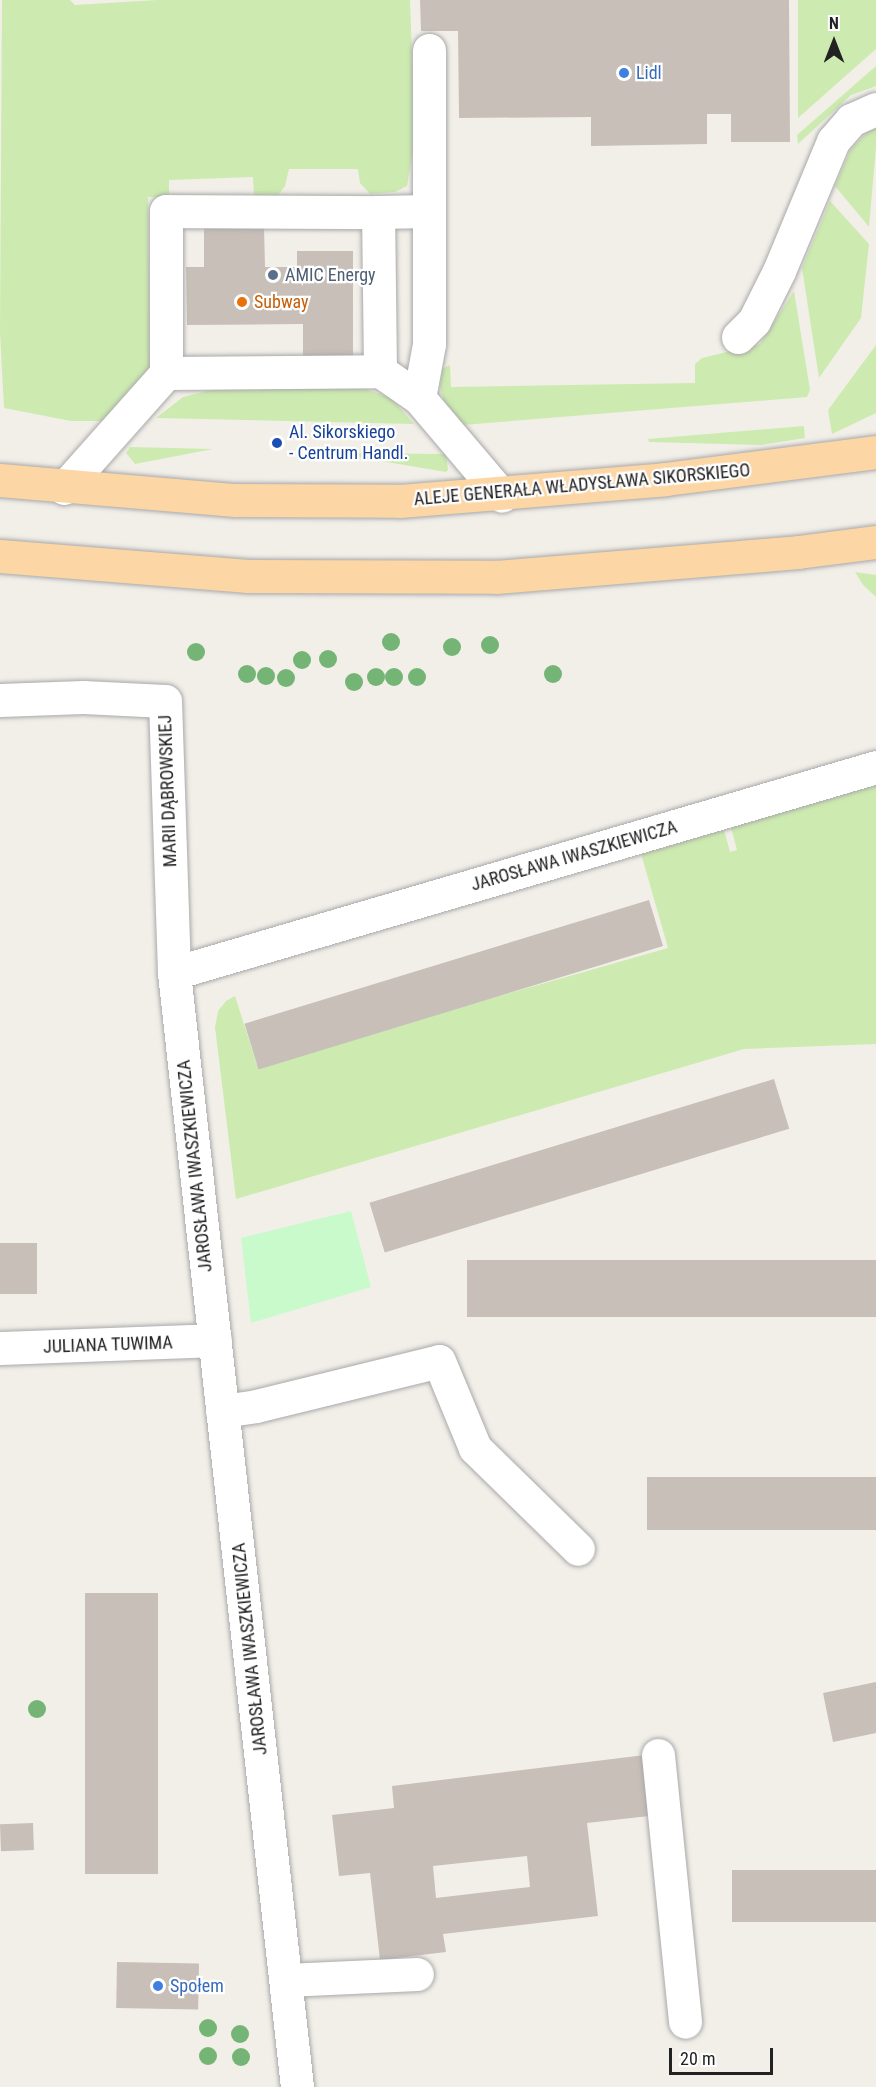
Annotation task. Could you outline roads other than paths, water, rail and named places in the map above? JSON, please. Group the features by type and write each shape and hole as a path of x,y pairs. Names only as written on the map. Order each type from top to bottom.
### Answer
{"main road":[{"name":"ALEJE GENERAŁA WŁADYSŁAWA SIKORSKIEGO","path":"0,480 64,488 235,500 400,501 502,496 876,452"},
{"path":"0,556 248,576 496,577 798,552 876,542"}],"lane":[{"path":"419,398 429,344 429,50"},
{"path":"738,338 754,321 764,301 834,141 850,120 876,109"},
{"path":"64,488 166,373 166,211 429,211"},
{"path":"378,212 380,371"},
{"path":"166,373 380,371 419,398 502,496"},
{"name":"MARII DĄBROWSKIEJ","path":"0,700 83,697 165,701 174,973"},
{"name":"JAROSŁAWA IWASZKIEWICZA","path":"297,2087 174,973 876,767"},
{"name":"JULIANA TUWIMA","path":"0,1348 215,1341"},
{"path":"222,1411 256,1406 439,1361 475,1448 578,1549"},
{"path":"658,1755 685,2022"},
{"path":"286,1980 417,1974"}],"place":[{"name":"Lidl","path":"624,73"},
{"name":"AMIC Energy","path":"273,275"},
{"name":"Subway","path":"242,302"},
{"name":"Al. Sikorskiego - Centrum Handl.","path":"277,443"},
{"name":"Społem","path":"158,1986"}]}
